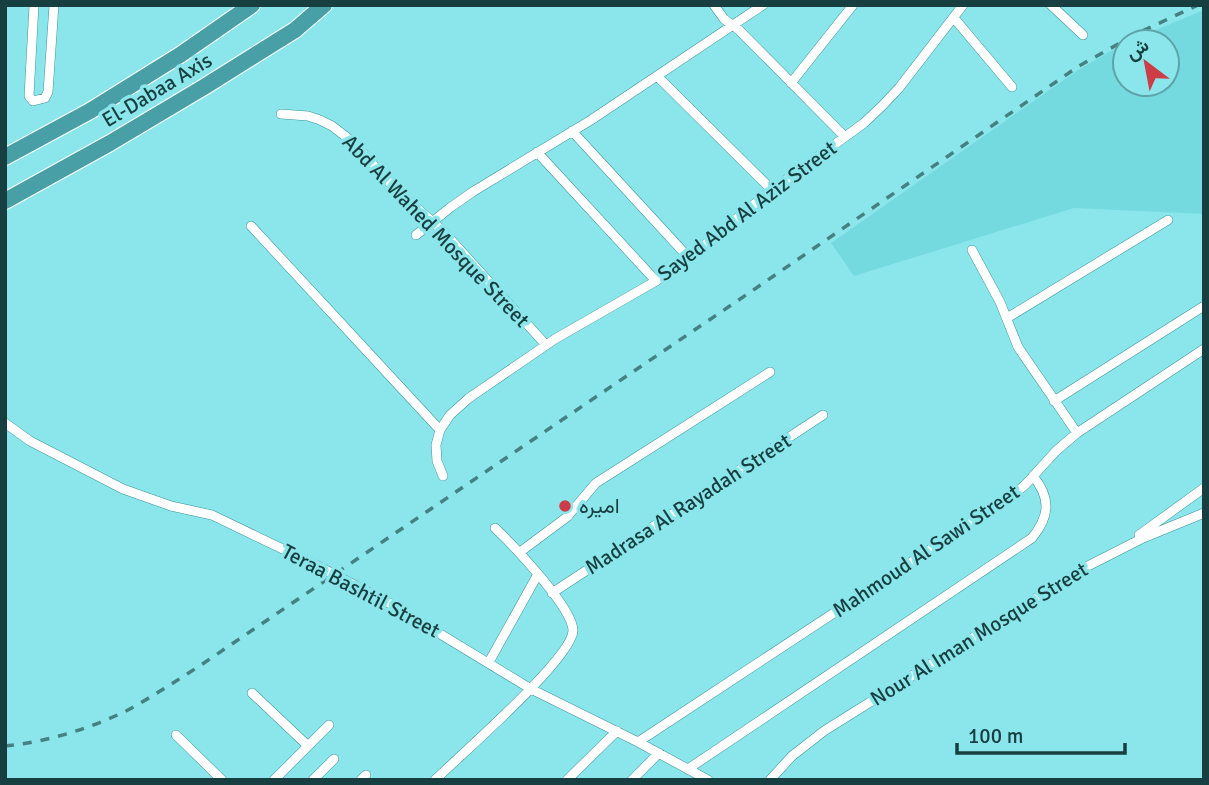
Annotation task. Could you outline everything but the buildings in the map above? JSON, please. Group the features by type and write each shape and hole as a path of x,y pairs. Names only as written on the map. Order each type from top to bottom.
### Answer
{"highway":[{"name":"El-Dabaa Axis","path":"5,157 90,111 180,55 252,5"},
{"name":"El-Dabaa Axis","path":"5,201 204,87 295,30 324,5"}],"street":[{"path":"34,5 29,96 33,102 45,98 48,92 54,5"},
{"path":"714,5 724,19 739,30 845,137"},
{"path":"416,235 474,191 572,131 763,5"},
{"path":"791,83 853,5"},
{"name":"Sayed Abd Al Aziz Street","path":"440,430 450,415 469,398 546,345 656,281 689,258 772,190 864,123 883,106 920,62 963,5"},
{"path":"1051,5 1083,35"},
{"path":"954,18 1012,87"},
{"path":"657,76 772,190"},
{"name":"Abd Al Wahed Mosque Street","path":"281,114 308,116 344,133 407,201 433,222 546,345"},
{"path":"572,131 689,258"},
{"path":"537,152 656,281"},
{"path":"1007,318 1168,220"},
{"path":"251,226 440,430 436,445 437,461 443,476"},
{"path":"972,250 1000,302 1018,347 1077,433"},
{"path":"1054,401 1204,306"},
{"name":"Mahmoud Al Sawi Street","path":"638,742 1013,495 1077,433 1204,349"},
{"path":"520,552 567,517 596,483 770,372"},
{"name":"Madrasa Al Rayadah Street","path":"552,593 823,415"},
{"name":"Teraa Bashtil Street","path":"5,423 30,441 123,489 171,506 212,515 318,566 389,603 531,689 708,780"},
{"path":"688,769 1032,538 1041,527 1046,514 1046,500 1033,476"},
{"path":"1124,547 1204,488"},
{"name":"Nour Al Iman Mosque Street","path":"770,780 792,756 824,731 1084,568 1124,547 1204,513"},
{"path":"435,780 545,675 571,640 573,630 570,621 552,593 520,552 495,528"},
{"path":"489,662 538,574"},
{"path":"252,693 307,746"},
{"path":"274,780 329,725"},
{"path":"567,780 617,732"},
{"path":"176,736 222,780"},
{"path":"632,780 659,753"},
{"path":"313,780 334,759"}],"shaded area":[{"path":"1204,10 1204,214 1074,208 854,276 831,243 1078,70 1111,51 1111,98 1181,98 1181,28 1161,28"}],"railway":[{"path":"5,746 52,738 97,724 164,689 1079,66 1138,33 1198,5"}],"place":[{"name":"اميره","path":"565,506"}]}
